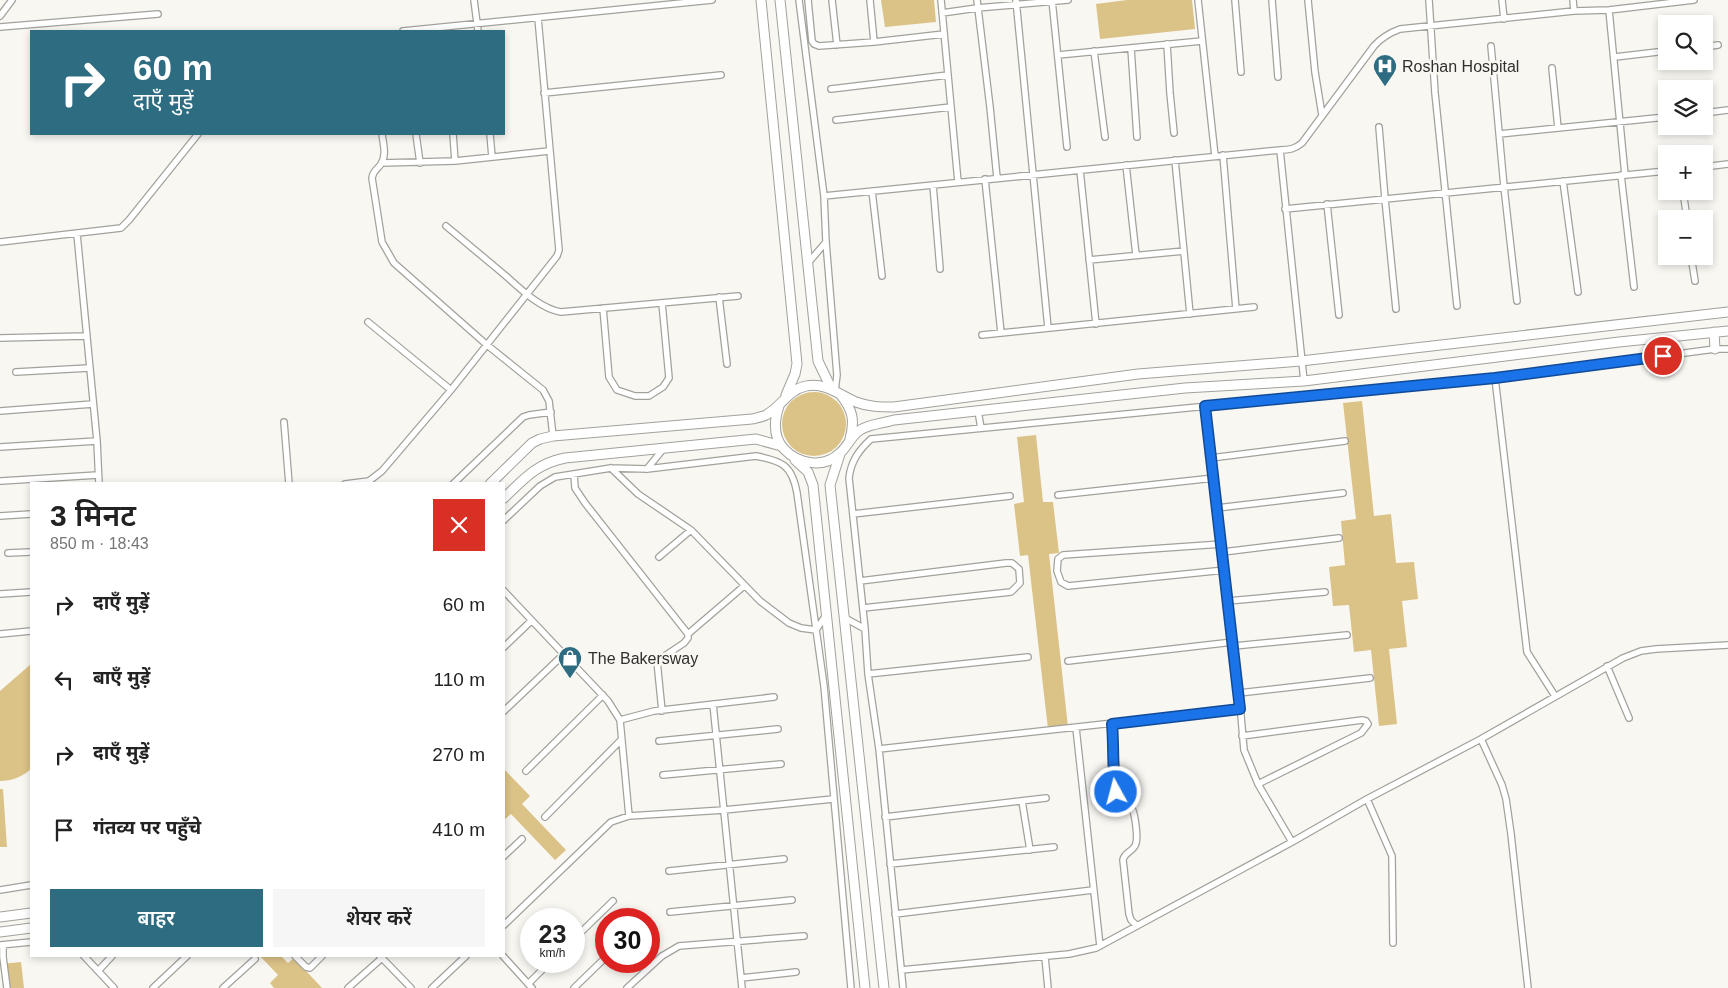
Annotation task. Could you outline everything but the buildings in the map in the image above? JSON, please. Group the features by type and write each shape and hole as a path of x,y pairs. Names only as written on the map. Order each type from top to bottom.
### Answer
{"street":[{"path":"0,16 12,0"},
{"path":"474,0 478,30"},
{"path":"414,30 712,0"},
{"path":"761,0 797,364 795,374 775,418 775,432 781,446 808,472 813,485 865,988"},
{"path":"780,0 818,361 835,391 852,414 853,426 850,439"},
{"path":"799,0 824,196 837,374 835,391"},
{"path":"808,0 812,38 814,44 819,46 944,34"},
{"path":"832,0 837,45"},
{"path":"870,0 874,42"},
{"path":"941,0 958,182"},
{"path":"977,0 997,178"},
{"path":"942,13 1016,3 1068,0"},
{"path":"1198,0 1214,156"},
{"path":"1235,0 1241,72"},
{"path":"1272,0 1278,77"},
{"path":"1308,0 1315,72 1322,115"},
{"path":"1429,0 1445,193 1457,306"},
{"path":"1502,0 1504,19"},
{"path":"1573,0 1574,11"},
{"path":"824,196 1288,150 1296,148 1302,143 1382,37 1400,29 1574,11 1609,10 1647,3 1694,0"},
{"path":"1053,1 1063,122 1067,147"},
{"path":"1016,3 1048,328"},
{"path":"1609,10 1615,57 1623,175 1634,288"},
{"path":"0,27 158,14"},
{"path":"361,482 369,481 376,477 451,390 557,256 559,250 538,18"},
{"path":"1058,55 1202,41"},
{"path":"1167,44 1174,133"},
{"path":"1713,46 1718,45"},
{"path":"1491,46 1517,301"},
{"path":"1131,48 1137,137"},
{"path":"1094,51 1105,137"},
{"path":"1615,57 1658,52"},
{"path":"1552,68 1558,128"},
{"path":"831,89 948,75"},
{"path":"544,93 721,76"},
{"path":"836,120 951,107"},
{"path":"1713,112 1728,110"},
{"path":"1499,134 1658,118"},
{"path":"1379,127 1384,199 1396,310"},
{"path":"0,242 121,228 197,135"},
{"path":"382,135 385,156 382,163 372,174 372,178 382,242 387,253 394,263 487,345 543,390 549,401 554,436"},
{"path":"416,135 420,163"},
{"path":"453,135 455,160"},
{"path":"490,135 492,157"},
{"path":"1280,150 1304,381"},
{"path":"382,163 420,163 549,151"},
{"path":"1223,155 1236,309"},
{"path":"1175,160 1190,314"},
{"path":"1713,166 1728,164"},
{"path":"1126,165 1136,256"},
{"path":"1080,170 1096,324"},
{"path":"1285,209 1658,172"},
{"path":"985,180 1000,333"},
{"path":"1563,181 1578,292"},
{"path":"933,185 940,269"},
{"path":"872,191 882,276"},
{"path":"1327,204 1339,315"},
{"path":"446,226 526,293 556,311 738,296"},
{"path":"77,234 97,441 99,482"},
{"path":"807,264 826,242"},
{"path":"1089,260 1184,251"},
{"path":"1693,265 1694,281"},
{"path":"719,298 727,364"},
{"path":"603,308 609,377 617,390 643,397 654,394 663,387 669,378 662,303"},
{"path":"982,335 1254,307"},
{"path":"492,482 532,443 540,439 554,436 752,419 766,415 795,389 808,385 820,386 835,391 857,402 875,408 894,407 1138,374 1301,361 1728,312"},
{"path":"368,322 451,390"},
{"path":"884,988 830,485 840,454 850,439 861,429 894,420 1185,388 1304,381 1619,342 1728,331"},
{"path":"1714,332 1715,349"},
{"path":"0,338 87,336"},
{"path":"903,988 879,749 868,674 849,478 850,469 861,448 871,439 1495,378 1715,349 1728,349"},
{"path":"16,372 89,368"},
{"path":"1495,378 1527,652 1554,696"},
{"path":"0,411 93,404"},
{"path":"1205,406 1234,644 1244,750 1258,784 1292,842"},
{"path":"978,411 981,428"},
{"path":"455,482 526,416 551,412"},
{"path":"284,422 289,482"},
{"path":"505,497 534,470 548,462 565,458 756,439 781,446"},
{"path":"0,447 97,441"},
{"path":"1211,458 1345,441"},
{"path":"647,469 664,448"},
{"path":"790,456 802,462 816,464 828,461 840,454"},
{"path":"505,519 540,486 555,478 574,474 611,468 647,469 756,456 773,459 791,471 795,480 824,686 851,988"},
{"path":"611,468 638,494 691,530 760,601 801,628 816,630"},
{"path":"1,481 98,474"},
{"path":"574,474 576,488 585,502 688,634"},
{"path":"1058,494 1214,478"},
{"path":"1217,508 1343,493"},
{"path":"853,514 1010,496"},
{"path":"0,516 30,514"},
{"path":"659,557 691,530"},
{"path":"1223,552 1339,538"},
{"path":"1222,544 1063,555 1058,559 1057,571 1061,582 1068,586 1225,570"},
{"path":"8,553 30,552"},
{"path":"860,581 1006,562 1012,563 1019,569 1020,583 1011,592 863,608"},
{"path":"662,710 657,661 684,643 688,638 688,634 744,586"},
{"path":"0,594 30,592"},
{"path":"1228,601 1325,592"},
{"path":"505,594 603,695 620,720 629,816"},
{"path":"816,630 826,614"},
{"path":"845,618 865,629"},
{"path":"505,647 531,621"},
{"path":"0,634 30,632"},
{"path":"1068,661 1234,644 1347,635"},
{"path":"901,970 1070,954 1100,946 1480,739 1607,666 1641,651 1728,645"},
{"path":"505,710 564,654"},
{"path":"868,674 1028,657"},
{"path":"1607,666 1629,718"},
{"path":"1239,693 1370,678"},
{"path":"526,771 603,695"},
{"path":"620,720 662,710 774,697"},
{"path":"713,704 718,770 724,810 728,865 742,988"},
{"path":"879,749 1240,709"},
{"path":"1242,736 1362,720 1368,724 1361,733 1258,784"},
{"path":"1112,724 1114,743 1112,774 1117,795 1132,809 1134,814 1137,842 1125,854 1122,860 1128,914 1137,926"},
{"path":"1076,728 1100,946"},
{"path":"658,741 778,729"},
{"path":"1480,739 1502,785 1506,799 1512,834 1528,988"},
{"path":"545,817 621,740"},
{"path":"664,776 781,764"},
{"path":"885,817 1046,798"},
{"path":"505,924 611,822 629,816 724,810 833,799"},
{"path":"1367,799 1392,856 1393,943"},
{"path":"1022,801 1030,850"},
{"path":"505,855 522,839"},
{"path":"890,864 1054,847"},
{"path":"669,871 784,859"},
{"path":"0,890 30,885"},
{"path":"895,914 1093,890"},
{"path":"670,912 792,900"},
{"path":"585,928 613,901"},
{"path":"0,916 30,914"},
{"path":"0,932 30,928"},
{"path":"627,988 662,956 679,946 804,936"},
{"path":"7,988 2,945 30,942"},
{"path":"1045,956 1048,988"},
{"path":"85,957 114,988"},
{"path":"98,970 111,957"},
{"path":"153,988 186,957"},
{"path":"296,957 306,967 310,968 321,957"},
{"path":"348,988 381,957 411,988"},
{"path":"432,988 465,957"},
{"path":"504,957 530,986 541,973"},
{"path":"223,988 255,959"},
{"path":"574,988 595,968"},
{"path":"741,978 796,972"}],"shaded area":[{"path":"881,0 934,0 936,22 885,27"},
{"path":"1127,0 1192,0 1195,29 1100,39 1096,4"},
{"path":"814,392 826,394 837,401 844,412 846,424 844,436 837,447 826,454 814,456 802,454 791,447 784,436 782,424 784,412 791,401 802,394"},
{"path":"1362,401 1374,516 1391,514 1396,563 1414,562 1418,599 1402,601 1407,647 1389,649 1397,724 1379,726 1371,650 1354,652 1349,605 1333,606 1329,567 1345,565 1341,521 1356,519 1343,403"},
{"path":"1036,435 1043,502 1053,502 1059,553 1049,554 1068,727 1048,729 1028,555 1020,556 1014,504 1024,502 1017,437"},
{"path":"30,665 30,770 17,778 0,781 0,691"},
{"path":"505,770 530,796 522,804 566,850 555,860 511,814 505,819"},
{"path":"0,789 3,789 7,847 0,847"},
{"path":"261,957 282,957 288,963 294,958 322,988 274,988 270,983 278,975"},
{"path":"21,962 24,988 4,988 1,964"}],"place":[{"name":"Roshan Hospital","path":"1385,87"},
{"name":"The Bakersway","path":"570,679"}],"route":[{"path":"1116,792 1112,774 1114,743 1112,724 1240,709 1205,406 1495,378 1663,356"}]}
